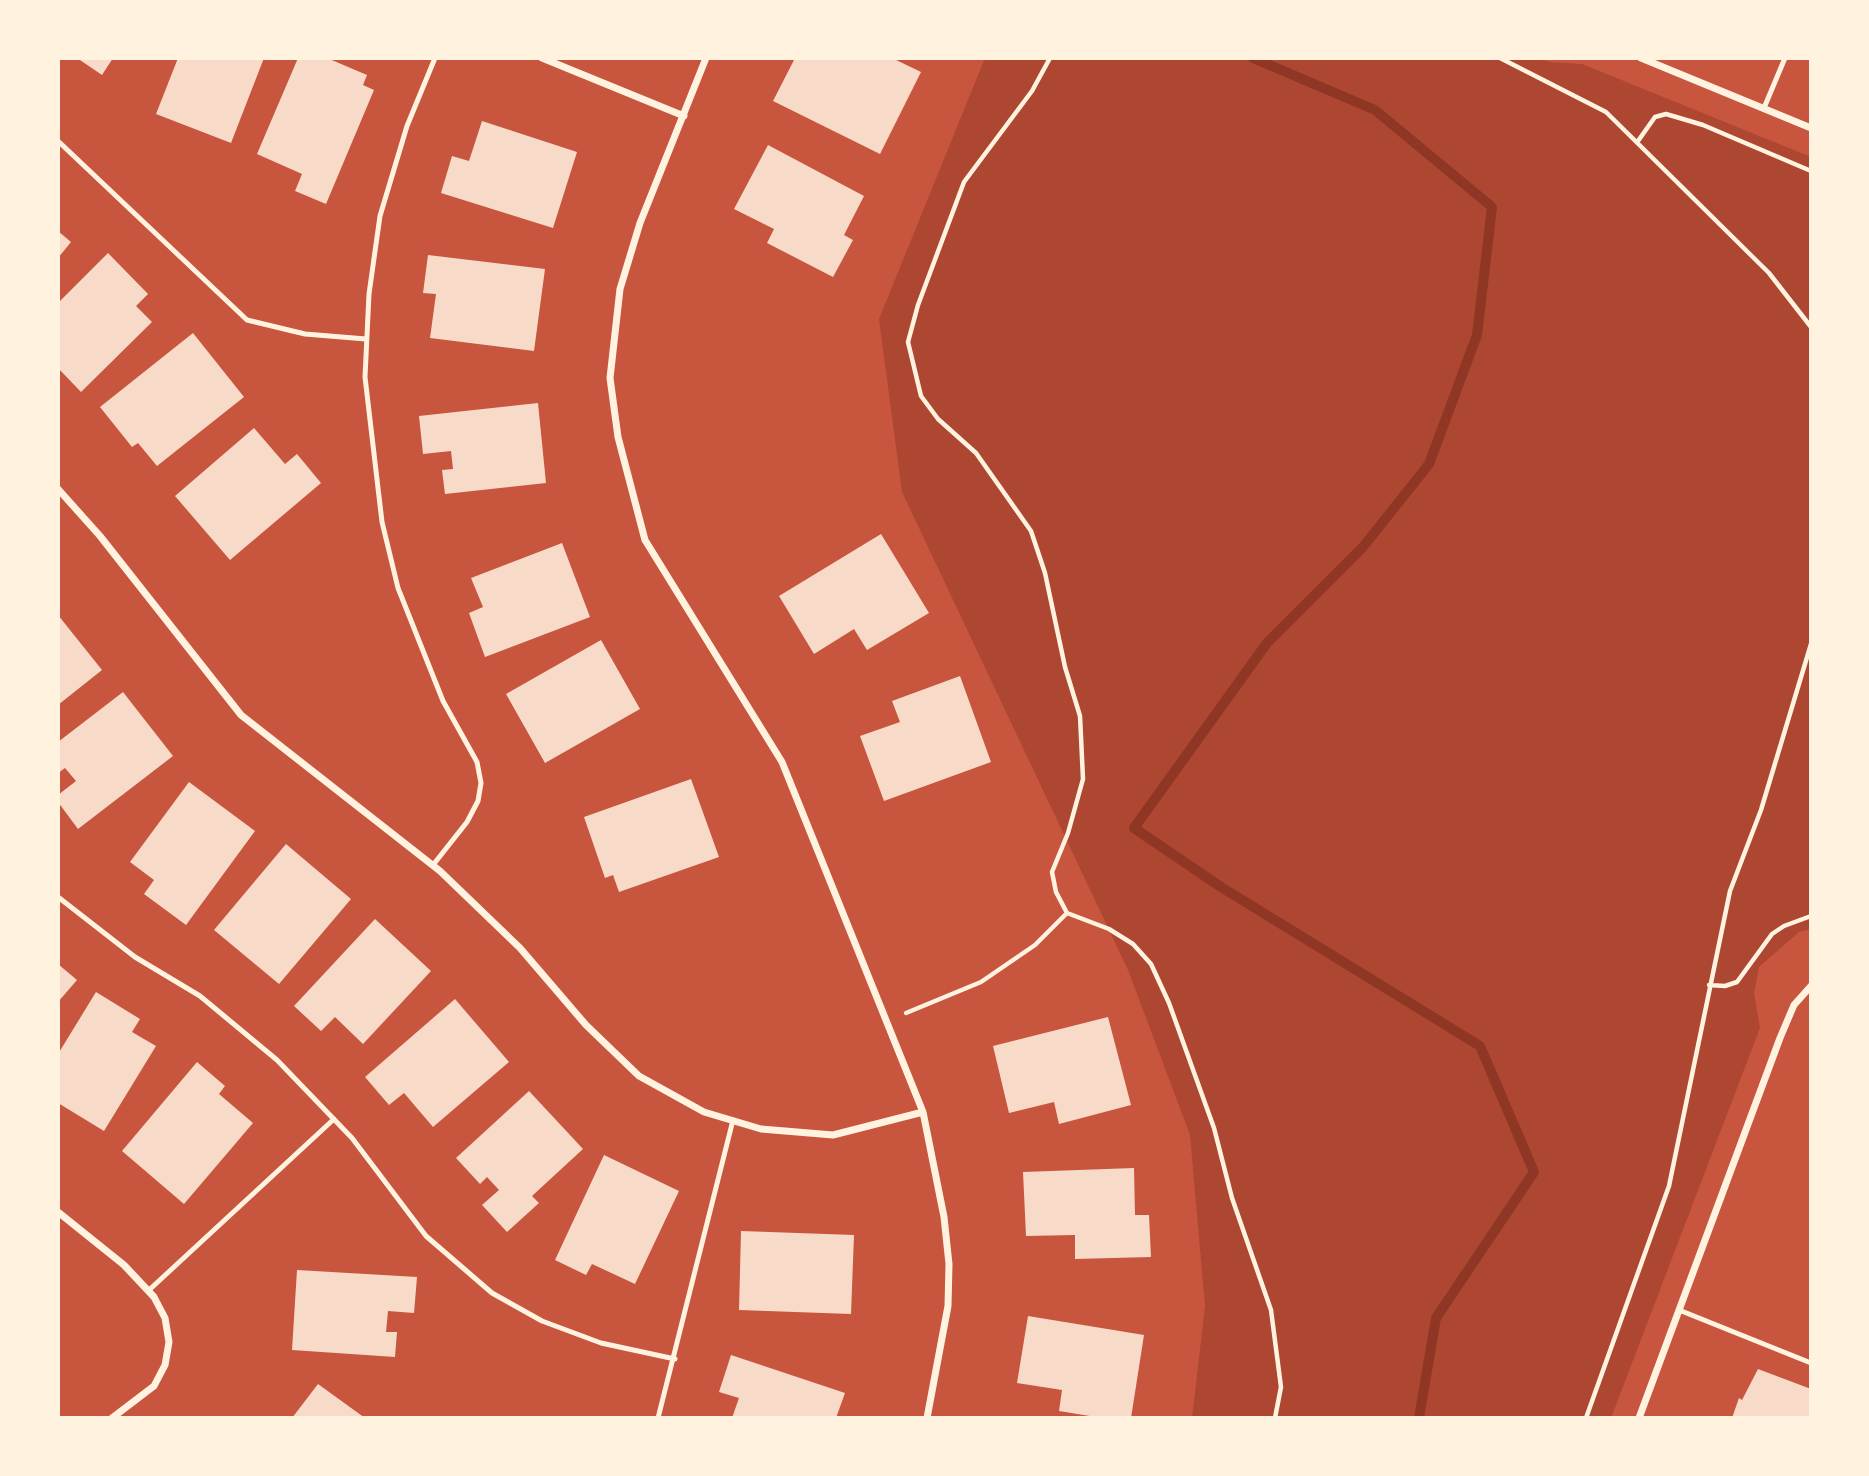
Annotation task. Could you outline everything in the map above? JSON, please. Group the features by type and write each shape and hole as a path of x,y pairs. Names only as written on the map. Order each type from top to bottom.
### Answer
{"street":[{"path":"542,58 684,116"},
{"path":"706,58 640,223 620,289 610,378 618,437 645,540 782,762 923,1112 944,1217 949,1264 948,1306 927,1418"},
{"path":"1641,58 1811,128"},
{"path":"58,489 100,536 241,715 433,865 520,948 586,1025 639,1076 705,1112 761,1129 833,1135 923,1112"},
{"path":"1639,1418 1780,1038 1794,1004 1811,986"},
{"path":"58,1212 124,1265 148,1291 165,1318 168,1351 165,1365 154,1386 112,1418"}],"lane":[{"path":"433,865 467,822 478,801 481,783 477,762 443,701 398,588 382,522 365,377 369,294 380,216 407,126 435,58"},
{"path":"1764,108 1784,58"},
{"path":"58,141 247,320 305,334 366,339"},
{"path":"58,897 135,957 200,996 277,1060 334,1119 426,1236 492,1293 542,1321 601,1343 676,1359"},
{"path":"148,1291 334,1119"},
{"path":"658,1418 676,1359 733,1121"},
{"path":"1679,1310 1811,1363"}],"path":[{"path":"1050,58 1032,91 964,182 918,305 908,342 921,396 938,419 976,453 1031,531 1045,573 1065,667 1080,716 1083,779 1068,833 1052,872 1056,892 1067,913 1109,929 1133,944 1151,964 1169,1003 1214,1128 1232,1198 1271,1310 1282,1387 1275,1418"},
{"path":"1500,58 1606,112 1769,273 1811,327"},
{"path":"1638,141 1655,117 1666,114 1703,125 1811,171"},
{"path":"1586,1418 1669,1185 1730,891 1760,810 1811,644"},
{"path":"886,1020 924,1008 981,982 1035,945 1067,913"},
{"path":"1709,985 1725,986 1737,982 1772,934 1811,916"}],"shaded area":[{"path":"985,58 1536,58 1550,62 1582,64 1811,157 1811,929 1799,932 1759,967 1754,993 1760,1028 1611,1418 1192,1418 1205,1306 1190,1135 1128,970 902,492 879,319"}],"building":[{"path":"77,58 113,58 102,75"},
{"path":"178,58 264,58 231,143 156,114"},
{"path":"298,58 327,58 367,75 363,85 374,90 326,204 295,191 302,174 257,154"},
{"path":"795,58 892,58 921,72 880,154 773,101"},
{"path":"482,121 577,152 553,228 441,193 452,156 469,161"},
{"path":"768,145 864,196 844,235 853,240 833,277 767,243 774,229 734,209"},
{"path":"58,231 71,242 58,258"},
{"path":"108,253 148,294 136,306 152,322 81,392 58,368 58,303"},
{"path":"428,255 545,269 534,351 430,338 436,294 423,293"},
{"path":"193,333 244,397 157,466 138,443 132,447 100,407"},
{"path":"538,403 546,483 445,494 442,470 453,469 451,451 423,454 419,416"},
{"path":"254,428 285,464 297,454 321,483 230,560 175,496"},
{"path":"881,534 929,613 867,650 854,629 814,654 779,596"},
{"path":"562,543 590,617 485,657 469,613 483,607 471,578"},
{"path":"58,615 102,670 58,705"},
{"path":"601,640 640,709 545,763 506,694"},
{"path":"960,676 991,762 884,801 860,736 900,722 892,701"},
{"path":"123,692 173,756 78,829 58,802 58,795 76,781 65,768 58,773 58,742"},
{"path":"691,779 719,857 619,892 613,875 605,878 584,817"},
{"path":"189,782 255,831 186,925 144,894 154,880 130,862"},
{"path":"286,844 351,899 279,984 214,930"},
{"path":"375,919 431,971 363,1044 335,1017 321,1031 294,1006"},
{"path":"58,964 77,980 58,1002"},
{"path":"96,992 140,1019 132,1032 156,1046 104,1131 58,1103 58,1054"},
{"path":"455,999 509,1062 433,1127 404,1093 389,1105 365,1077"},
{"path":"1108,1017 1131,1105 1059,1124 1054,1102 1009,1113 993,1046"},
{"path":"197,1062 225,1086 219,1094 253,1123 184,1204 122,1151"},
{"path":"529,1091 583,1149 532,1196 539,1203 507,1232 482,1205 499,1190 487,1177 480,1184 456,1158"},
{"path":"604,1155 679,1191 635,1284 592,1264 586,1275 555,1260"},
{"path":"1134,1168 1135,1215 1149,1215 1151,1257 1075,1259 1075,1235 1026,1236 1023,1172"},
{"path":"741,1231 854,1235 851,1314 739,1310"},
{"path":"297,1270 417,1277 414,1313 388,1311 386,1332 397,1332 395,1357 292,1350"},
{"path":"1028,1316 1144,1335 1131,1418 1102,1418 1059,1411 1062,1390 1017,1383"},
{"path":"731,1355 845,1393 836,1418 732,1418 739,1398 719,1392"},
{"path":"1758,1369 1811,1389 1811,1418 1732,1418 1739,1398 1742,1400"},
{"path":"318,1384 365,1418 292,1418"}],"waterway":[{"path":"1253,58 1375,110 1492,207 1477,335 1429,464 1363,547 1267,643 1134,828 1221,887 1480,1046 1534,1172 1436,1318 1419,1418"}]}
